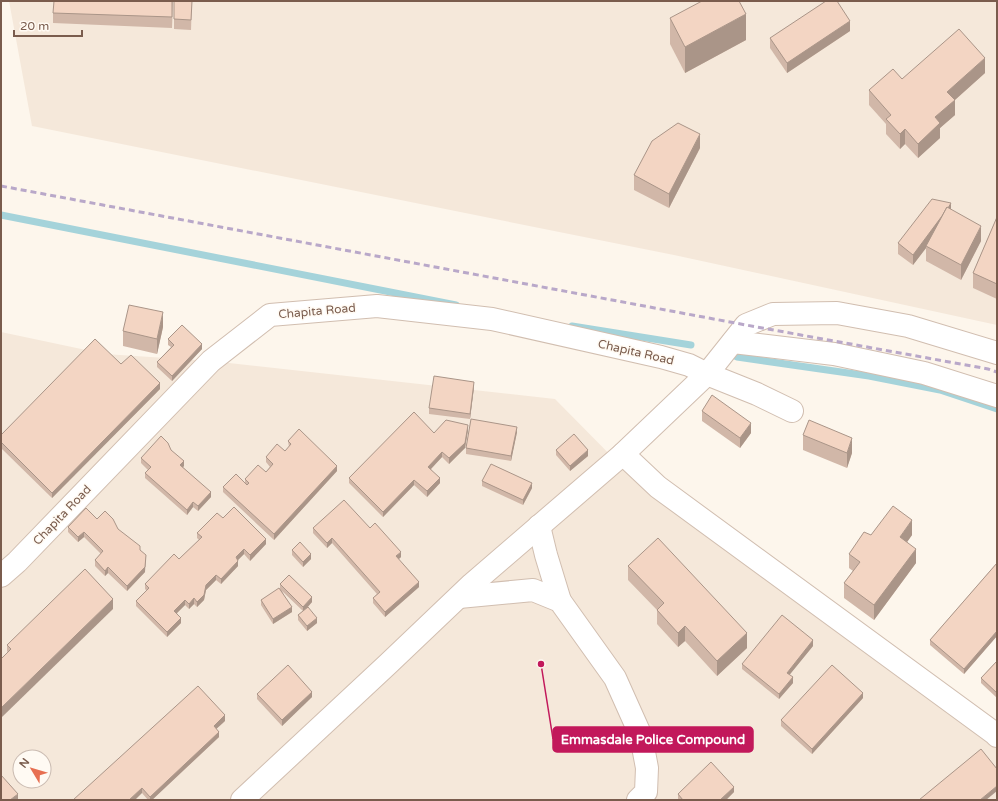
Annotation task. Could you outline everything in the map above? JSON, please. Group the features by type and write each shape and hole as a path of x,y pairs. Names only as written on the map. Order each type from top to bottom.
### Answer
{"street":[{"name":"Chapita Road","path":"1,576 17,562 211,361 270,315 377,306 492,319 689,365 707,374 758,394 792,411"},
{"path":"242,800 472,584 623,454 707,374 746,325 773,314 836,313 908,326 997,353"},
{"path":"733,342 834,354 924,373 997,396"},
{"path":"623,454 658,487 997,736"},
{"path":"539,526 560,600 615,678 640,736 647,768 646,792 638,800"},
{"path":"459,597 533,590 560,600"}],"shaded area":[{"path":"9,1 997,1 997,325 674,255 32,126"},
{"path":"1,332 105,354 211,361 555,399 635,480 991,740 997,748 997,800 1,800"}],"building":[{"path":"54,1 172,1 172,17 53,13"},
{"path":"174,1 192,1 191,20 174,19"},
{"path":"702,1 739,1 746,14 685,47 670,18"},
{"path":"826,1 837,1 850,21 787,63 770,38"},
{"path":"959,29 985,58 947,92 955,100 935,117 940,123 918,144 905,129 900,134 886,119 891,115 869,90 893,69 902,79"},
{"path":"678,123 700,134 669,194 634,175 652,141"},
{"path":"932,199 951,203 913,255 898,243"},
{"path":"947,207 981,226 961,265 926,246"},
{"path":"997,217 997,284 973,273"},
{"path":"129,305 163,312 157,339 123,331"},
{"path":"182,325 202,344 172,376 157,362 174,345 168,339"},
{"path":"95,339 121,364 131,355 160,383 52,493 1,442 1,435"},
{"path":"434,376 474,382 470,414 429,408"},
{"path":"712,395 751,423 740,438 702,411"},
{"path":"414,412 434,433 446,420 468,425 465,443 449,458 442,452 428,467 440,478 427,491 414,480 383,512 349,478"},
{"path":"471,419 517,427 511,456 466,448"},
{"path":"809,420 852,438 847,453 803,435"},
{"path":"299,429 337,466 274,534 223,487 236,474 247,485 249,483 245,479 258,465 266,472 273,464 266,457 277,444 285,451 291,444 288,441"},
{"path":"574,434 588,450 570,466 556,450"},
{"path":"161,436 168,443 171,450 184,461 180,465 211,492 198,506 193,502 187,510 145,473 151,467 141,458"},
{"path":"491,464 532,483 523,500 482,481"},
{"path":"344,500 370,528 375,523 401,552 396,556 419,582 385,612 373,598 380,592 332,538 327,543 313,528"},
{"path":"893,506 912,520 900,537 916,549 874,605 844,583 860,562 849,554 864,532 871,535"},
{"path":"234,507 266,539 250,555 244,549 236,557 238,561 221,579 216,575 206,585 204,595 197,602 194,598 189,604 185,600 174,611 181,618 167,632 136,601 149,588 145,584 174,554 179,559 202,537 197,533 217,513 223,518"},
{"path":"86,508 97,519 105,511 113,519 118,529 140,546 140,550 146,555 145,567 127,586 108,567 105,571 95,560 103,551 84,532 78,537 68,527"},
{"path":"658,538 747,633 717,661 685,626 678,633 657,610 664,603 628,566"},
{"path":"300,542 311,554 303,562 292,550"},
{"path":"997,563 997,631 964,669 930,640"},
{"path":"85,569 113,599 1,708 1,659 11,649 7,645"},
{"path":"289,575 312,597 303,607 280,584"},
{"path":"279,588 292,607 273,619 261,600"},
{"path":"308,607 317,618 307,626 298,615"},
{"path":"782,615 813,640 787,673 793,677 779,694 742,664"},
{"path":"997,661 997,693 981,678"},
{"path":"288,665 312,692 282,720 257,694"},
{"path":"832,665 863,693 812,749 781,720"},
{"path":"198,686 225,715 214,726 219,732 150,797 142,788 129,800 73,800"},
{"path":"981,749 997,769 997,786 980,800 919,800"},
{"path":"711,762 734,787 720,800 683,800 678,794"},
{"path":"1,775 18,794 10,800 1,800"}],"waterway":[{"path":"1,215 456,305"},
{"path":"572,326 691,345"},
{"path":"737,357 869,376 940,390 997,409"}],"railway":[{"path":"1,186 988,369 997,372"}],"place":[{"name":"Emmasdale Police Compound","path":"541,664"}]}
